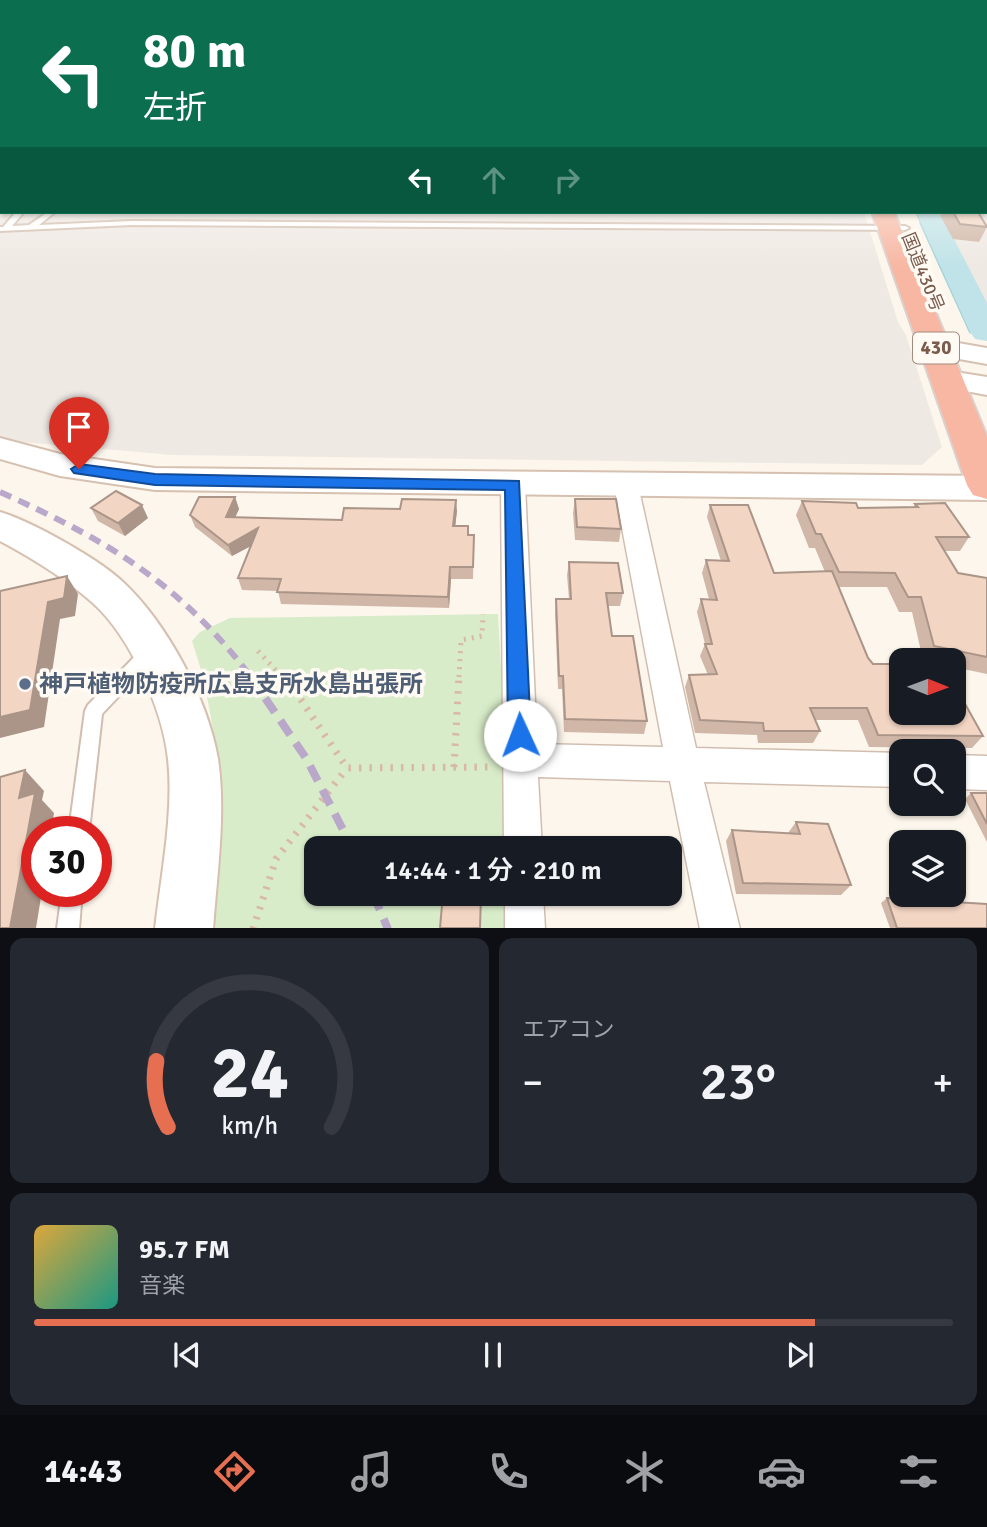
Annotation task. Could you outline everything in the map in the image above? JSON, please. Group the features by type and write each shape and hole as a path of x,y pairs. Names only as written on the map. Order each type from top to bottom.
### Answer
{"highway":[{"name":"国道430号","path":"894,220 962,352 975,389 987,487"}],"street":[{"path":"0,448 60,466 155,479 513,485 987,487"},
{"path":"513,485 523,836"},
{"path":"626,485 682,763 720,928"},
{"path":"0,525 46,549 108,592 138,627 178,702 193,759 193,831 184,928"},
{"path":"521,760 889,770"},
{"path":"966,772 987,773"},
{"path":"524,906 525,928"}],"lane":[{"path":"3,228 18,214"},
{"path":"32,227 48,214"},
{"path":"830,217 838,226"},
{"path":"3,228 132,223 715,223 838,226 894,220"},
{"path":"81,816 93,711 152,650"},
{"path":"68,928 70,907"}],"path":[{"path":"454,767 461,640 482,636 483,614"},
{"path":"258,651 297,694 348,768"},
{"path":"348,768 481,767"},
{"path":"253,928 276,859 348,768"}],"shaded area":[{"path":"0,214 865,214 898,322 906,335 942,447 922,465 172,455 0,440"},
{"path":"933,214 987,214 987,325"}],"green space":[{"path":"498,614 505,745 505,836 304,836 304,906 505,906 505,928 210,928 222,776 203,676 192,641 200,632 230,618"}],"building":[{"path":"954,214 979,214 987,227 960,224"},
{"path":"116,491 142,505 118,523 91,508"},
{"path":"199,497 235,497 226,517 342,520 344,508 400,509 402,499 456,500 453,526 468,526 468,535 474,535 473,567 450,567 448,597 277,592 281,579 238,578 258,528 228,545 190,515"},
{"path":"575,499 616,499 621,529 577,527"},
{"path":"802,501 856,503 858,508 918,507 915,504 945,503 969,537 936,537 958,573 987,578 987,657 966,653 966,648 934,646 921,597 908,597 895,573 839,572 821,534 816,534"},
{"path":"710,505 748,505 774,573 832,571 868,658 873,664 889,664 889,725 966,725 966,706 983,736 878,735 867,708 810,708 820,731 764,731 763,723 700,720 689,675 717,674 705,644 712,644 701,599 717,600 706,560 729,561"},
{"path":"569,562 618,563 623,593 606,593 612,636 633,636 647,721 565,719 563,676 559,676 556,599 571,599"},
{"path":"67,576 64,598 48,602 30,710 0,717 0,591"},
{"path":"25,770 19,798 35,793 31,816 21,816 21,869 10,928 0,928 0,777"},
{"path":"971,793 987,793 987,824"},
{"path":"796,822 828,824 851,885 743,883 732,830 800,834"},
{"path":"966,903 987,904 987,928 897,928 890,907 966,907"},
{"path":"442,906 481,906 480,928 440,928"}],"waterway":[{"path":"918,214 923,225"},
{"path":"929,214 986,332"},
{"path":"922,223 971,331"}],"railway":[{"path":"0,492 74,528 138,567 197,615 251,677"},
{"path":"250,676 306,758 346,836"},
{"path":"378,906 388,928"}],"place":[{"name":"神戸植物防疫所広島支所水島出張所","path":"25,684"}],"route":[{"path":"79,469 155,479 513,485 520,735"}]}
